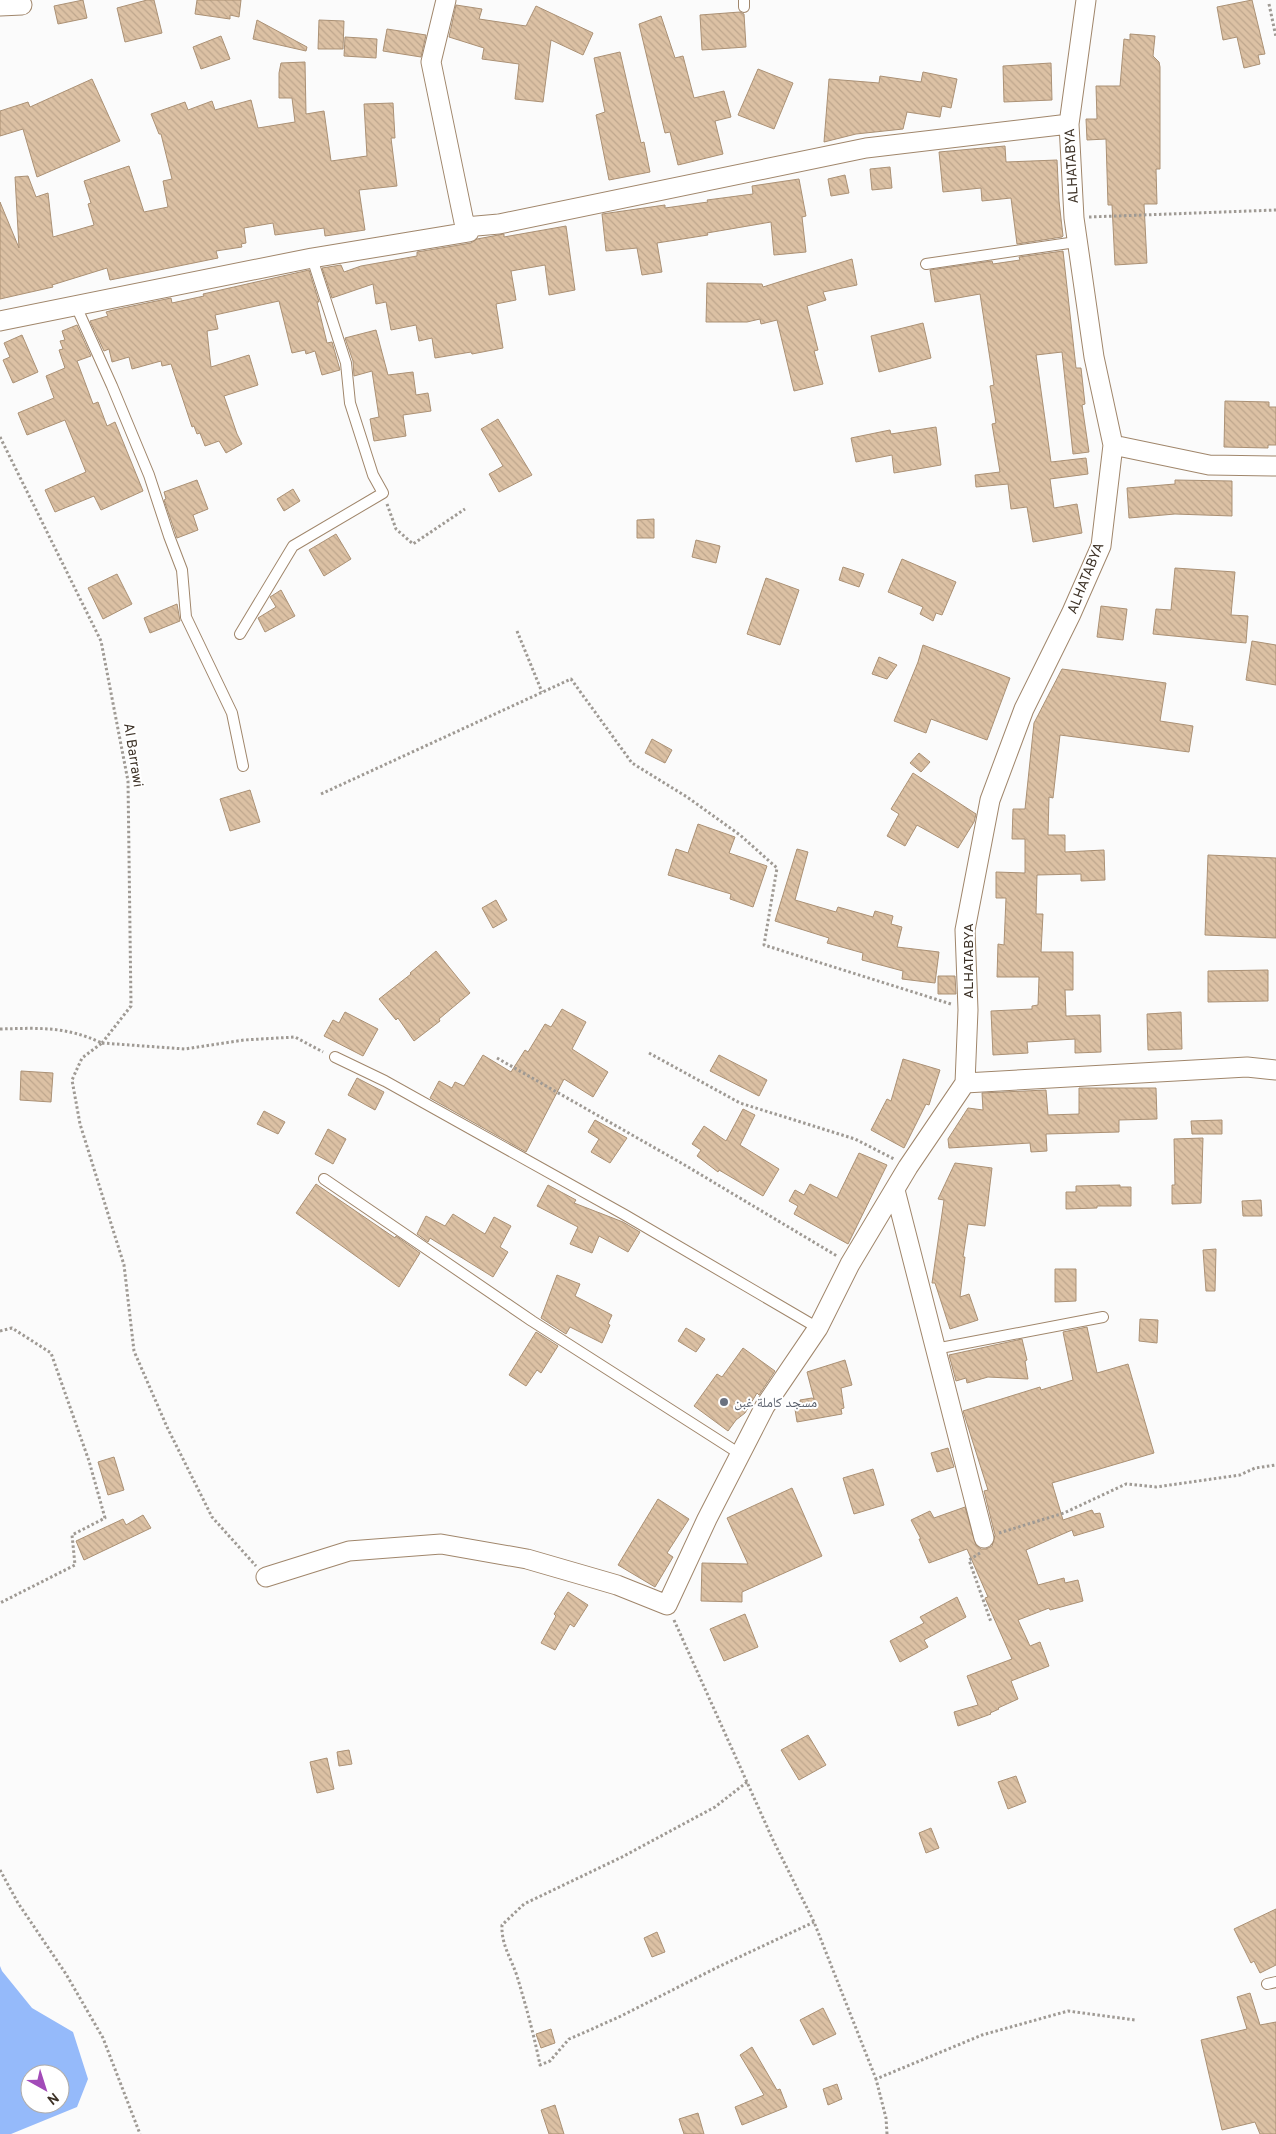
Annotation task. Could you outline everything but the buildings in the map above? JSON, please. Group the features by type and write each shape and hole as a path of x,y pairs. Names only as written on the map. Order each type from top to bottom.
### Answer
{"street":[{"path":"0,321 312,258 469,232 465,227 431,62 446,0"},
{"name":"ALHATABYA","path":"965,1083 968,1010 965,930 990,800 1024,708 1071,614 1101,546 1113,445 1094,357 1076,242 1068,124 1086,0"},
{"path":"0,6 22,5"},
{"path":"465,227 499,224 866,148 1068,124"},
{"path":"1113,445 1209,465 1276,466"},
{"path":"266,1577 349,1551 441,1544 527,1559 617,1585 667,1605 707,1519 765,1406 818,1328 850,1264 908,1167 965,1083 1247,1067 1276,1070"},
{"path":"895,1190 984,1538"}],"lane":[{"path":"926,264 1076,242"},
{"path":"240,634 294,546 383,494 373,476 350,403 346,363 312,258"},
{"path":"76,306 149,475 168,536 182,570 186,616 232,713 243,766"},
{"path":"335,1058 385,1081 625,1214 818,1328"},
{"path":"324,1179 532,1322 740,1454"},
{"path":"935,1349 1104,1317"}],"path":[{"path":"1269,4 1276,37"},
{"path":"1074,218 1276,210"},
{"name":"Al Barrawi","path":"0,437 101,641 128,781 130,1006 102,1043 82,1058 72,1080 80,1124 124,1265 134,1351 167,1427 212,1517 266,1577"},
{"path":"383,494 396,529 413,544 465,509"},
{"path":"517,631 542,692"},
{"path":"321,794 571,679 632,763 687,797 740,835 777,868 764,945 968,1010"},
{"path":"0,1029 58,1028 84,1034 102,1043 185,1049 244,1040 295,1037 335,1058"},
{"path":"649,1053 740,1103 855,1139 908,1167"},
{"path":"497,1058 692,1169 850,1264"},
{"path":"0,1331 12,1328 50,1353 90,1461 106,1518 72,1535 75,1565 0,1603"},
{"path":"991,1622 969,1560 985,1550 984,1538 1064,1513 1126,1484 1156,1487 1240,1475 1255,1468 1276,1465"},
{"path":"667,1605 773,1840 814,1922 876,2079 886,2118 887,2134"},
{"path":"747,1782 715,1807 622,1857 524,1904 502,1925 501,1937 515,1970 532,2026 540,2065 550,2061 570,2039 814,1922"},
{"path":"0,1870 18,1902 66,1974 103,2038 140,2134"},
{"path":"876,2079 982,2035 1068,2011 1135,2020"}],"water":[{"path":"0,1966 32,2008 73,2032 88,2079 77,2107 70,2110 70,2064 20,2064 20,2114 60,2114 11,2134 0,2134"}],"place":[{"name":"مسجد كاملة غبن","path":"724,1402"}]}
